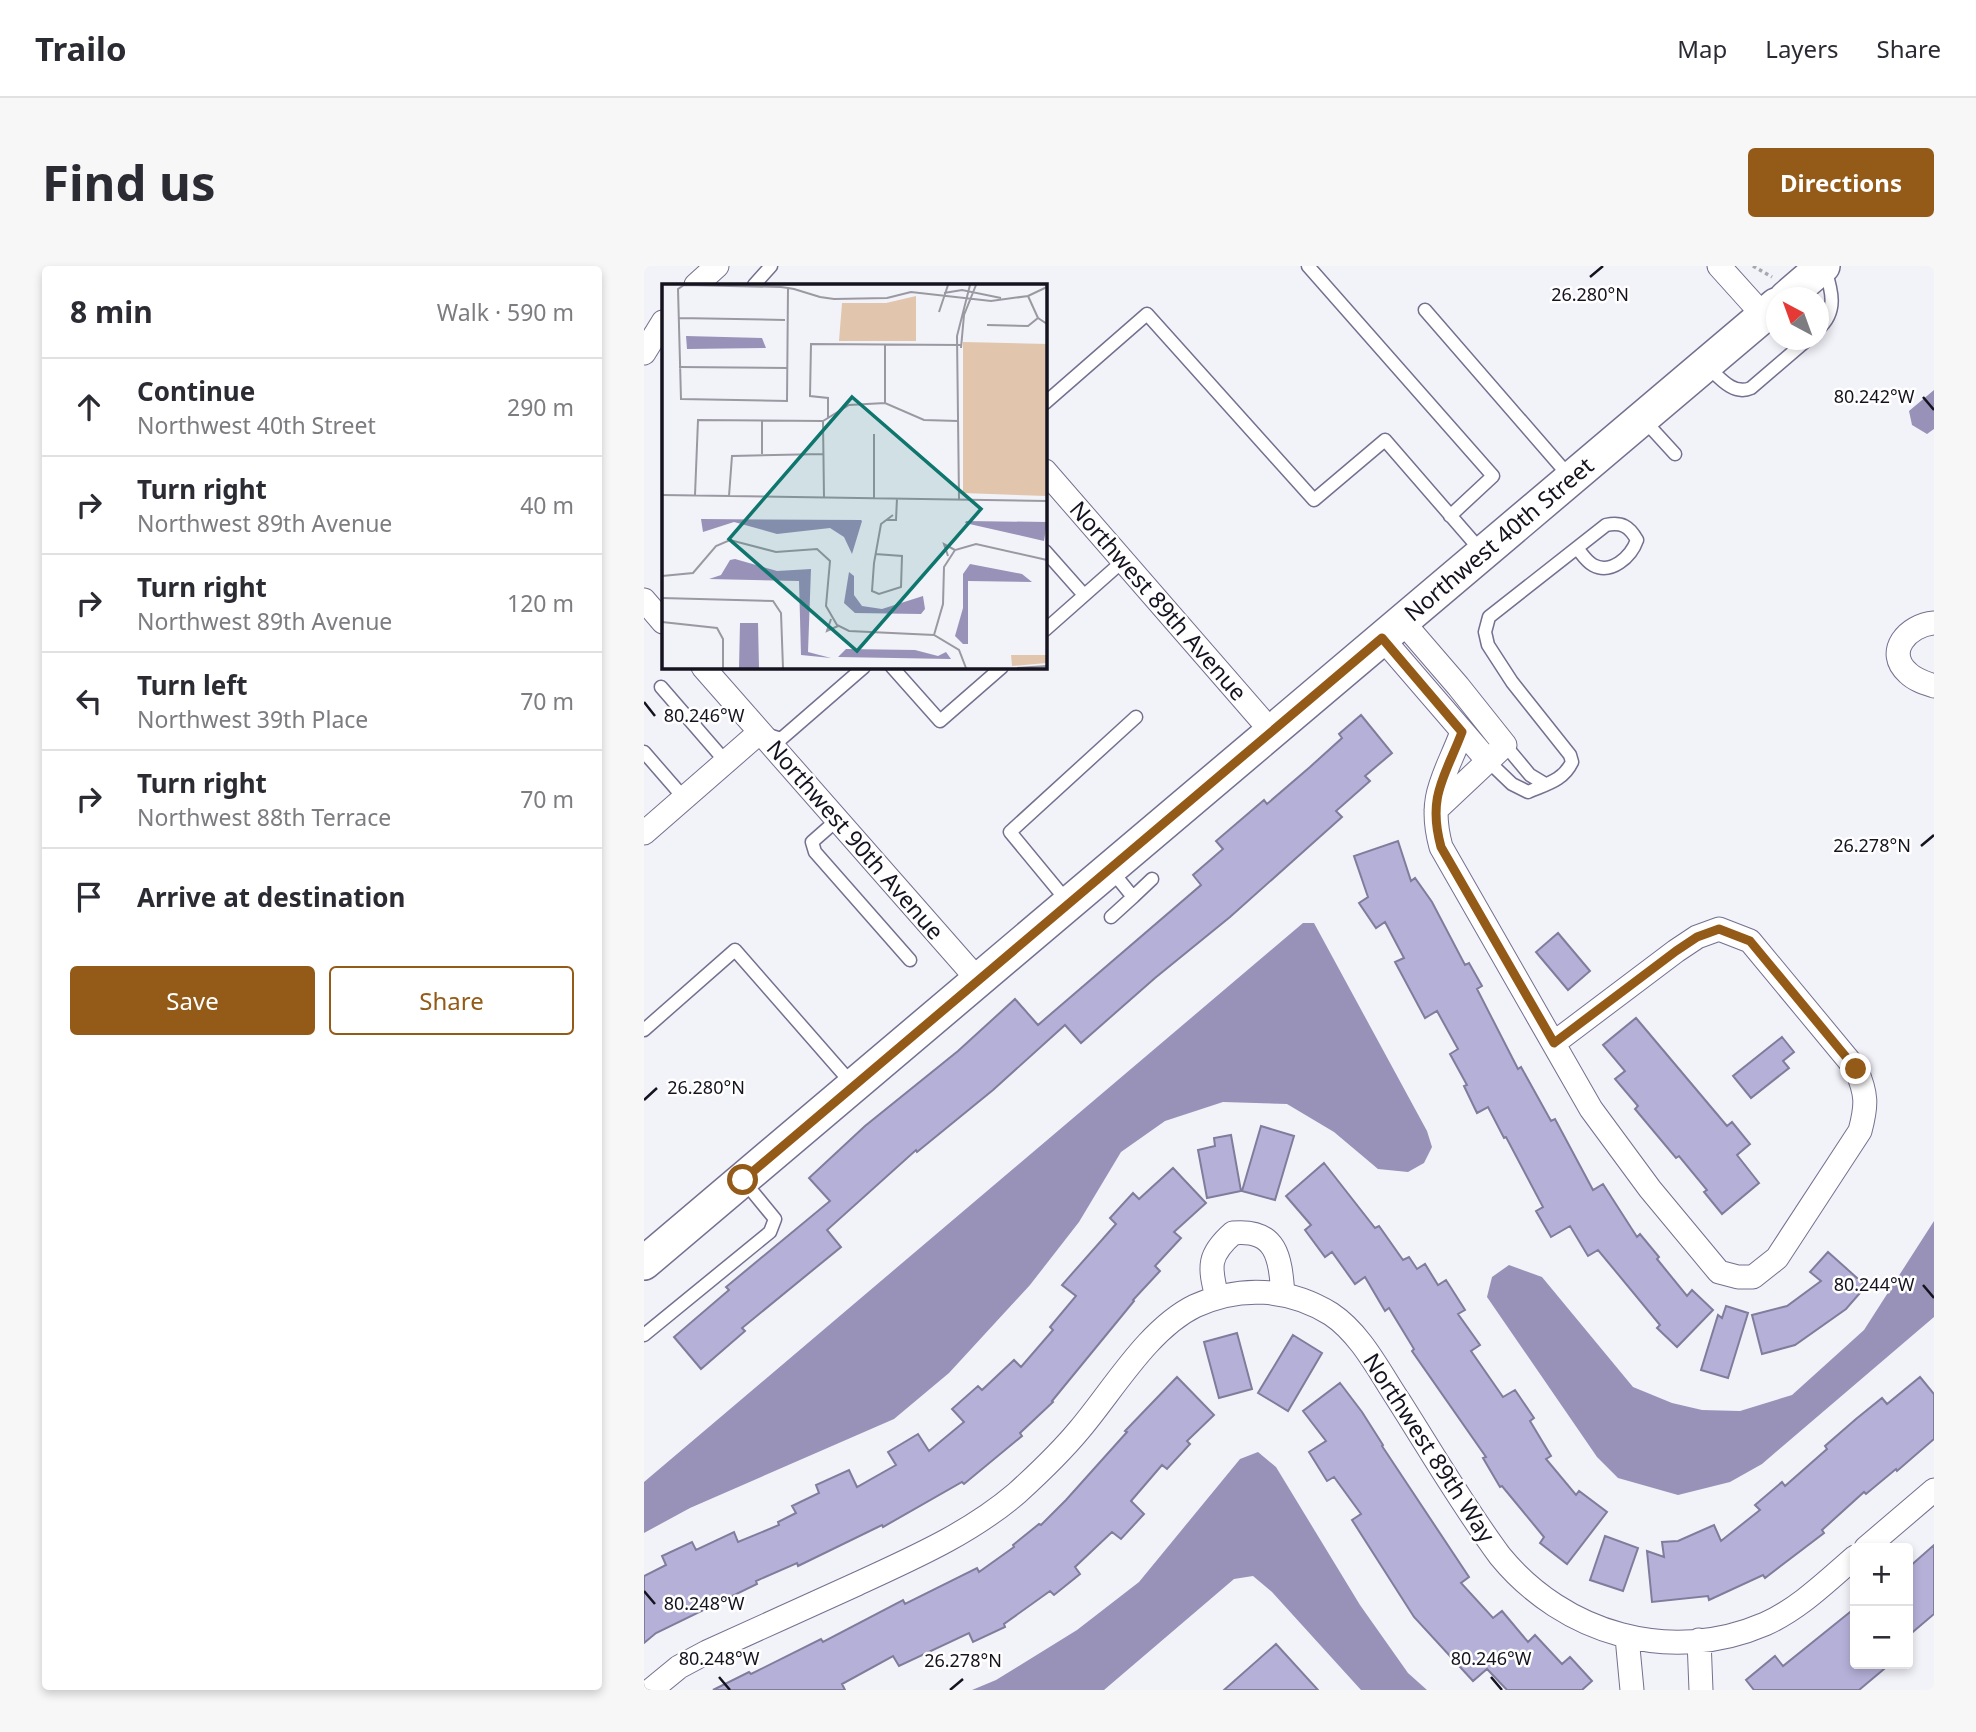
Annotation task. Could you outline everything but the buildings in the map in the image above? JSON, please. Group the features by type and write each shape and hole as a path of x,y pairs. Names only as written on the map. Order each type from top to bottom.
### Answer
{"street":[{"path":"697,284 717,266"},
{"path":"1720,266 1766,299"},
{"name":"Northwest 40th Street","path":"1798,287 1824,266"},
{"name":"Northwest 40th Street","path":"644,1263 1766,314"},
{"path":"653,345 662,324"},
{"name":"Northwest 89th Avenue","path":"1046,472 1272,732"},
{"path":"644,600 662,621"},
{"path":"1934,623 1913,628 1903,636 1899,650 1900,663 1908,673 1934,686"},
{"path":"1392,630 1462,732 1488,761"},
{"path":"1392,630 1458,686 1505,745 1436,810"},
{"name":"Northwest 90th Avenue","path":"704,668 979,981"},
{"path":"644,833 761,732"},
{"path":"1462,732 1443,777 1436,810 1434,823 1441,847 1591,1109 1650,1189 1719,1272 1738,1278 1752,1277 1777,1258 1860,1131 1866,1107 1865,1089 1856,1069 1750,941 1719,929 1697,937 1676,951 1554,1043"},
{"path":"1217,1297 1210,1272 1213,1254 1233,1233 1249,1231 1264,1238 1277,1251 1283,1294"},
{"name":"Northwest 89th Way","path":"651,1690 679,1667 707,1652 934,1548 978,1524 1045,1467 1079,1430 1153,1339 1192,1308 1217,1297 1241,1292 1291,1295 1332,1315 1349,1329 1485,1536 1513,1572 1544,1600 1605,1631 1658,1641 1699,1640 1737,1633 1765,1624 1811,1595 1850,1561"},
{"path":"1872,1543 1934,1490"},
{"path":"1627,1637 1632,1690"},
{"path":"1699,1640 1701,1690"}],"lane":[{"path":"755,284 771,266"},
{"path":"1308,266 1493,476 1450,516"},
{"path":"1824,266 1833,303 1829,317"},
{"path":"1424,310 1572,480"},
{"path":"1046,402 1147,314 1314,500 1385,440 1483,554"},
{"path":"1706,365 1732,388 1744,391 1795,350"},
{"path":"1643,419 1675,454"},
{"path":"1488,761 1512,784 1528,792 1557,781 1569,770 1572,762 1570,755 1512,682 1488,645 1485,632 1489,617 1606,525 1620,523 1629,528 1637,540 1633,551 1623,561 1611,567 1596,567 1577,548"},
{"path":"1046,552 1084,596"},
{"path":"1046,628 1123,561"},
{"path":"761,732 781,738 863,668"},
{"path":"893,668 940,721 993,670"},
{"path":"661,688 726,762"},
{"path":"1069,904 1010,832 1136,717"},
{"path":"1505,745 1530,775 1545,784"},
{"path":"644,752 684,798"},
{"path":"837,820 812,842 816,852 910,961"},
{"path":"1110,869 1133,897"},
{"path":"1111,917 1152,879"},
{"path":"644,1031 735,950 854,1086"},
{"path":"644,1335 770,1233 775,1219 743,1180"}],"shaded area":[{"path":"1934,390 1934,429 1927,434 1912,425 1909,411"},
{"path":"1303,923 1314,923 1427,1131 1432,1147 1424,1163 1408,1172 1378,1169 1334,1132 1287,1104 1223,1102 1165,1121 1121,1152 1079,1222 1030,1285 949,1373 894,1419 690,1508 644,1533 644,1482"},
{"path":"1934,1221 1934,1317 1762,1464 1730,1482 1678,1495 1618,1478 1597,1457 1487,1297 1492,1277 1509,1265 1542,1277 1633,1387 1672,1403 1702,1410 1740,1411 1792,1395 1864,1330"},
{"path":"1258,1452 1276,1467 1360,1605 1408,1673 1427,1690 1361,1690 1272,1592 1253,1576 1234,1579 1104,1690 972,1690 996,1680 1077,1630 1139,1582 1240,1459"}],"route":[{"path":"743,1180 1382,638 1462,732 1443,777 1436,802 1434,823 1441,847 1554,1043 1676,951 1697,937 1719,929 1736,933 1750,941 1856,1069"}]}
